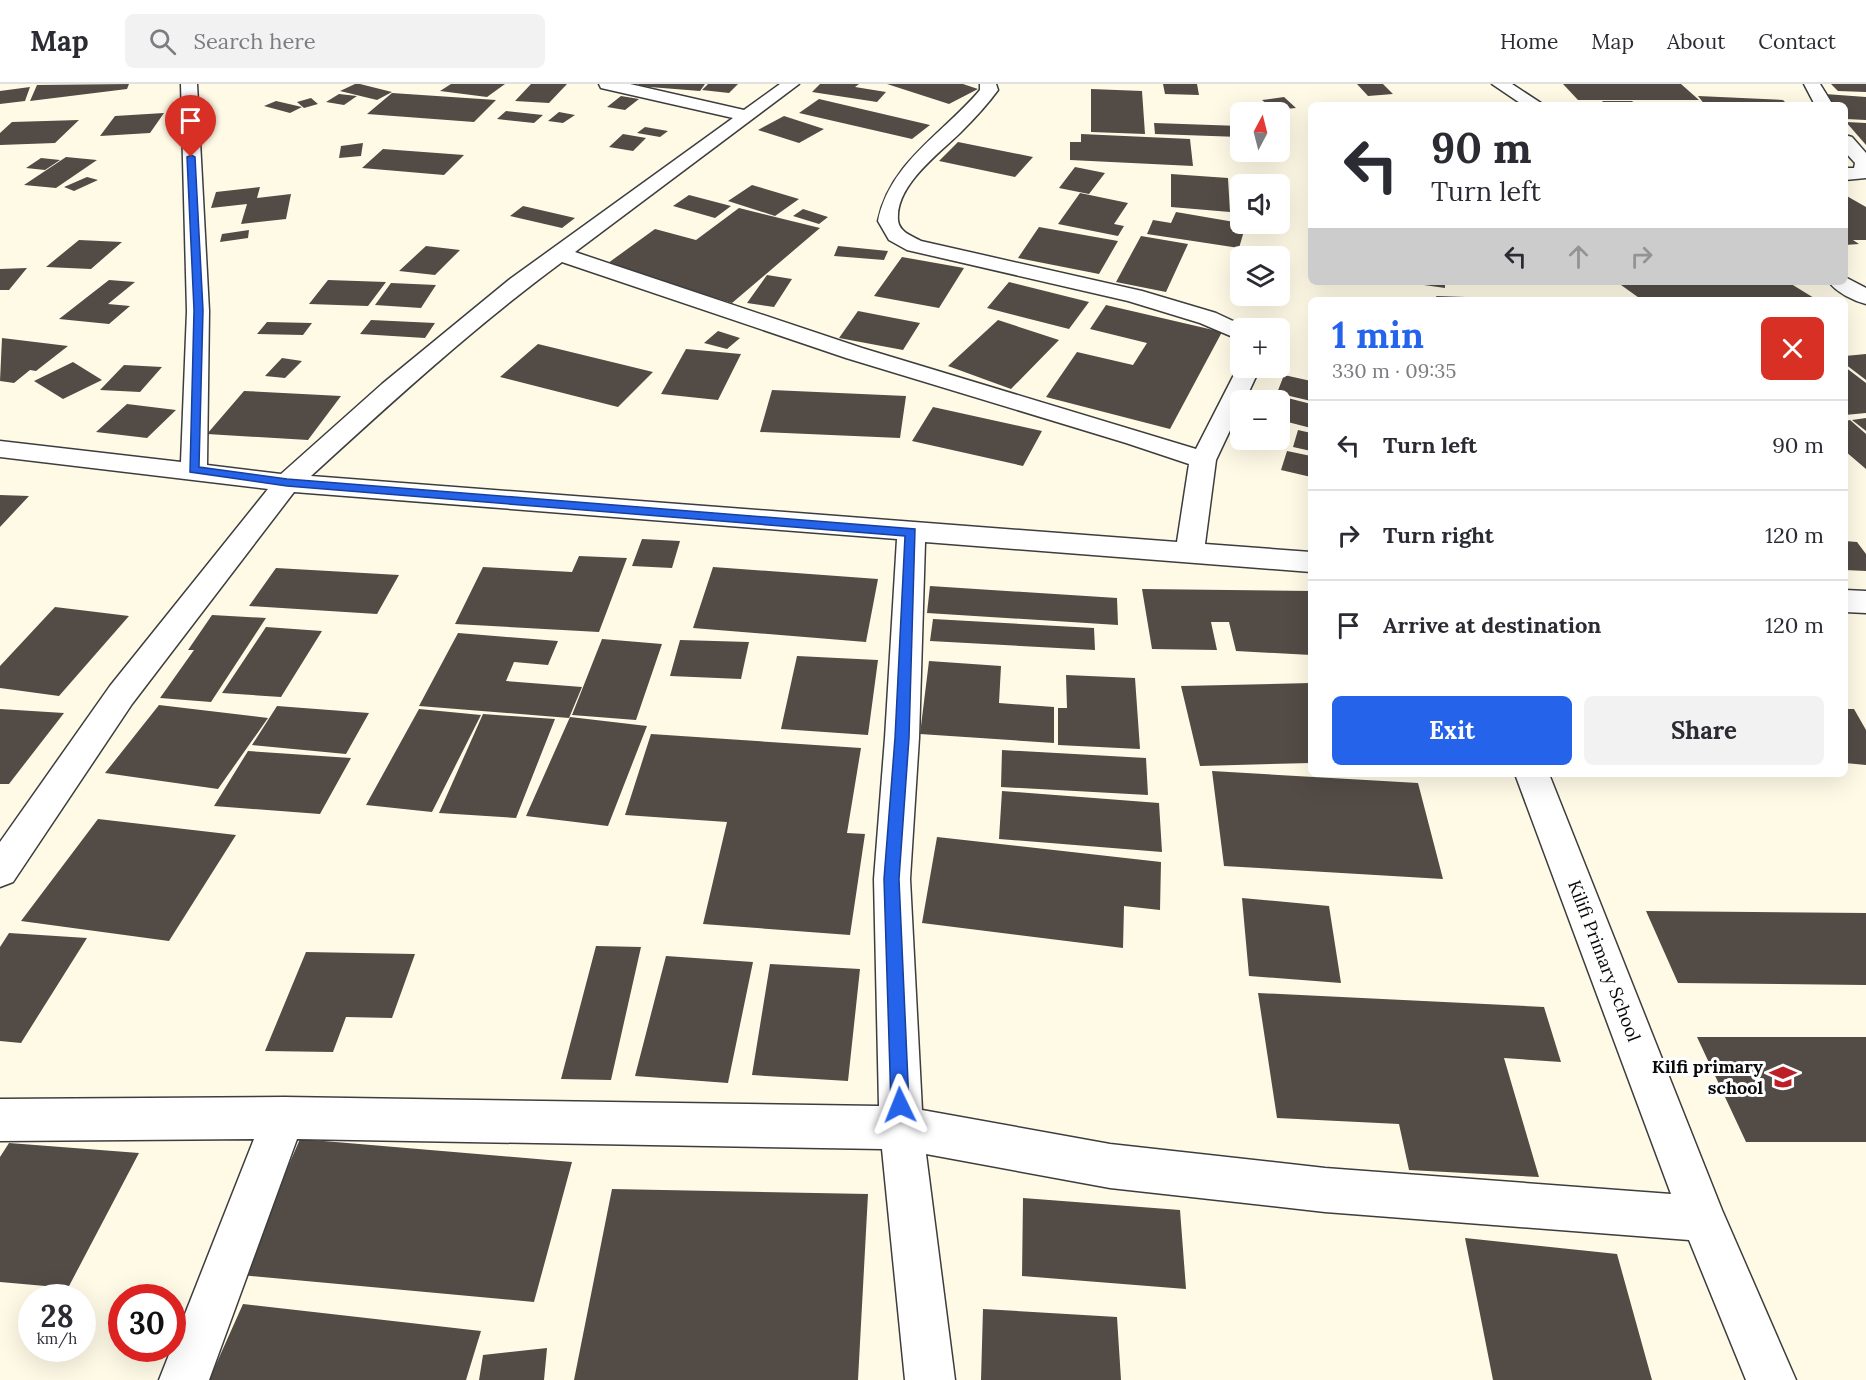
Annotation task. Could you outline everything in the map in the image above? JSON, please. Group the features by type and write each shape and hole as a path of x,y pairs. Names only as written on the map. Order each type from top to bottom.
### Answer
{"street":[{"path":"189,84 198,310 194,470"},
{"path":"607,84 748,116"},
{"path":"0,871 121,695 287,483 449,340 558,253 791,84"},
{"path":"988,84 989,90 973,110 911,167 895,191 888,221 896,236 914,246 1134,296 1187,311 1230,328"},
{"path":"1500,84 1530,102"},
{"path":"1812,84 1822,102"},
{"path":"1848,144 1864,162 1864,172 1848,174"},
{"path":"558,253 854,353 1135,437 1203,460"},
{"path":"1845,285 1866,297"},
{"path":"1190,551 1203,460 1243,378"},
{"path":"0,449 194,470 287,483 1308,562"},
{"path":"911,532 902,738 892,879 901,1128 930,1380"},
{"path":"1848,601 1866,602"},
{"name":"Kilifi Primary School","path":"1534,777 1703,1219 1771,1380"},
{"path":"184,1380 284,1118"},
{"path":"0,1120 284,1118 901,1128 1110,1166 1314,1189 1703,1219"}],"building":[{"path":"129,84 127,89 30,101 37,85"},
{"path":"355,84 392,92 377,100 340,91"},
{"path":"451,84 505,84 487,97 440,91"},
{"path":"531,84 567,84 549,103 515,101"},
{"path":"639,84 705,84 700,91 637,86"},
{"path":"708,84 738,84 729,93 702,90"},
{"path":"820,84 859,84 855,87 886,92 877,102 812,92"},
{"path":"887,84 963,84 978,89 949,104"},
{"path":"1163,84 1197,84 1199,95 1165,94"},
{"path":"1357,84 1383,84 1393,94 1368,96"},
{"path":"1563,84 1681,84 1699,100 1578,100"},
{"path":"1831,84 1866,84 1866,92 1838,91"},
{"path":"30,87 25,101 0,104 0,91"},
{"path":"1091,89 1142,91 1145,134 1091,132"},
{"path":"392,93 496,100 474,122 367,114"},
{"path":"339,94 357,96 344,105 326,102"},
{"path":"1825,94 1866,97 1866,120 1848,119 1848,102 1832,102"},
{"path":"621,96 639,99 625,110 607,107"},
{"path":"1698,96 1783,100 1785,102 1703,102"},
{"path":"1284,97 1289,102 1264,102 1262,100"},
{"path":"311,98 318,104 304,108 297,102"},
{"path":"819,99 930,125 912,139 799,113"},
{"path":"276,101 302,107 290,113 264,106"},
{"path":"1602,101 1633,102 1603,102"},
{"path":"506,111 543,115 534,123 497,119"},
{"path":"559,112 575,115 563,123 548,121"},
{"path":"164,113 150,133 100,136 115,116"},
{"path":"784,116 824,129 799,143 758,130"},
{"path":"79,120 55,143 0,145 0,133 12,122"},
{"path":"1848,122 1866,123 1866,145 1848,124"},
{"path":"1154,123 1230,126 1230,137 1155,134"},
{"path":"645,127 668,131 660,137 637,133"},
{"path":"623,134 646,138 633,151 609,147"},
{"path":"1081,134 1190,139 1193,166 1070,160 1070,142 1081,142"},
{"path":"958,142 1033,157 1015,177 939,161"},
{"path":"363,143 361,156 339,158 341,146"},
{"path":"383,149 464,155 444,175 362,168"},
{"path":"66,157 97,160 56,188 24,185"},
{"path":"41,158 60,160 45,170 26,168"},
{"path":"1075,167 1105,173 1089,194 1059,188"},
{"path":"1171,174 1228,178 1230,212 1171,207"},
{"path":"87,177 98,180 74,191 64,187"},
{"path":"752,185 799,199 775,216 728,201"},
{"path":"260,187 257,198 291,194 286,219 241,224 247,204 211,208 216,192"},
{"path":"1080,193 1128,203 1114,224 1124,226 1118,236 1058,224"},
{"path":"689,195 731,206 715,218 673,206"},
{"path":"1848,197 1866,207 1866,240 1853,240 1859,244 1848,245"},
{"path":"523,206 575,218 562,228 510,216"},
{"path":"739,208 820,228 732,303 604,266 655,229 696,240"},
{"path":"803,209 828,217 819,224 793,216"},
{"path":"1176,212 1230,221 1230,234 1243,234 1240,246 1230,247 1147,234 1153,220 1171,223"},
{"path":"1039,227 1118,241 1099,274 1018,258"},
{"path":"249,230 248,238 220,242 222,234"},
{"path":"1141,236 1188,244 1166,292 1116,282"},
{"path":"79,240 122,242 91,269 46,267"},
{"path":"426,246 460,250 435,275 399,271"},
{"path":"838,246 888,251 884,260 834,256"},
{"path":"902,257 964,268 939,308 874,296"},
{"path":"27,268 9,290 0,290 0,269"},
{"path":"767,275 792,279 774,307 747,303"},
{"path":"109,280 135,282 108,304 130,306 109,324 59,319"},
{"path":"328,280 386,282 368,306 309,304"},
{"path":"1009,282 1089,302 1069,329 987,308"},
{"path":"391,283 436,285 421,308 375,305"},
{"path":"1424,285 1445,285 1445,288"},
{"path":"1621,285 1793,285 1812,297 1638,297"},
{"path":"1106,305 1222,332 1170,429 1046,397 1077,352 1133,365 1147,343 1090,329"},
{"path":"858,311 920,323 903,350 839,338"},
{"path":"371,320 435,323 425,338 360,334"},
{"path":"998,320 1059,340 1011,389 948,366"},
{"path":"267,322 312,323 303,335 257,334"},
{"path":"718,331 740,338 727,349 704,343"},
{"path":"2,338 68,346 36,371 30,370 14,383 0,381"},
{"path":"538,344 653,372 618,407 500,377"},
{"path":"686,349 741,354 718,400 661,394"},
{"path":"1866,354 1866,380 1848,366 1848,356"},
{"path":"282,358 302,361 285,378 265,376"},
{"path":"73,362 102,380 63,399 34,381"},
{"path":"124,365 162,367 140,392 100,390"},
{"path":"1848,369 1866,383 1866,413 1848,415"},
{"path":"1290,376 1308,380 1308,400 1290,396 1290,390 1278,390 1283,378"},
{"path":"772,390 906,396 900,438 760,432"},
{"path":"244,391 341,396 308,440 207,434"},
{"path":"1290,399 1308,403 1308,427 1290,423"},
{"path":"127,404 176,410 147,438 96,432"},
{"path":"933,407 1042,431 1023,466 912,441"},
{"path":"1866,418 1866,431 1852,420"},
{"path":"1848,420 1866,434 1866,469 1848,454"},
{"path":"1298,430 1308,432 1308,450 1293,447"},
{"path":"1287,451 1308,455 1308,476 1281,470"},
{"path":"0,495 29,496 0,527"},
{"path":"642,539 680,541 672,568 632,566"},
{"path":"1848,541 1857,542 1866,554 1866,571 1848,570"},
{"path":"579,556 627,558 599,632 455,624 483,567 572,572"},
{"path":"713,567 878,579 866,642 693,628"},
{"path":"276,568 399,575 377,614 249,606"},
{"path":"930,586 1117,598 1118,625 927,613"},
{"path":"1142,589 1308,591 1308,655 1236,651 1229,622 1211,622 1217,650 1152,649"},
{"path":"55,607 129,616 59,696 0,688 0,666"},
{"path":"212,615 266,618 211,702 160,698 194,650 188,650"},
{"path":"933,619 1094,628 1095,650 930,641"},
{"path":"266,627 322,631 281,697 222,693"},
{"path":"458,633 558,641 548,665 514,662 506,681 582,687 569,718 419,706"},
{"path":"602,639 662,644 636,720 572,715"},
{"path":"680,640 749,642 741,679 670,676"},
{"path":"797,656 878,660 868,735 781,729"},
{"path":"929,661 1001,666 999,703 1054,707 1054,743 920,734"},
{"path":"1066,675 1135,678 1140,749 1058,745 1058,708 1067,708"},
{"path":"1308,683 1308,763 1200,766 1181,686"},
{"path":"159,705 268,718 218,789 105,773"},
{"path":"277,706 369,713 346,754 252,745"},
{"path":"0,709 64,713 9,784 0,784"},
{"path":"419,709 481,715 432,812 366,805"},
{"path":"1848,709 1854,709 1866,730 1866,765 1848,763"},
{"path":"483,714 555,719 516,818 439,813"},
{"path":"570,717 647,726 608,826 526,816"},
{"path":"651,734 861,748 847,833 865,834 850,935 703,924 727,822 625,815"},
{"path":"1002,750 1146,758 1148,795 1001,787"},
{"path":"248,751 351,758 320,814 214,806"},
{"path":"1212,771 1418,783 1443,879 1224,866"},
{"path":"1002,791 1159,803 1162,852 999,839"},
{"path":"98,819 236,835 169,941 21,921"},
{"path":"937,837 1161,862 1160,910 1124,906 1123,948 922,923"},
{"path":"1242,898 1329,906 1341,983 1249,976"},
{"path":"1646,911 1866,913 1866,985 1678,983"},
{"path":"9,933 87,938 21,1043 0,1041 0,947"},
{"path":"596,946 641,947 611,1080 561,1079"},
{"path":"306,952 415,954 392,1018 346,1017 333,1052 265,1051"},
{"path":"666,956 753,962 728,1083 635,1076"},
{"path":"770,964 860,969 848,1081 752,1075"},
{"path":"1258,993 1544,1007 1561,1062 1504,1058 1539,1177 1409,1170 1399,1124 1277,1118"},
{"path":"1697,1037 1866,1037 1866,1142 1746,1142"},
{"path":"300,1139 572,1162 534,1302 241,1275"},
{"path":"9,1143 139,1153 70,1284 0,1282 0,1157"},
{"path":"612,1189 868,1194 858,1380 574,1380"},
{"path":"1023,1198 1180,1210 1186,1289 1022,1276"},
{"path":"1465,1238 1617,1254 1652,1380 1493,1380"},
{"path":"243,1304 481,1331 466,1380 209,1380"},
{"path":"983,1309 1117,1317 1121,1380 981,1380"},
{"path":"547,1348 544,1380 479,1380 483,1355"}],"place":[{"name":"Kilfi primary school","path":"1783,1077"}],"route":[{"path":"191,157 198,310 194,470 287,483 911,532 902,738 892,879 900,1105"}]}
